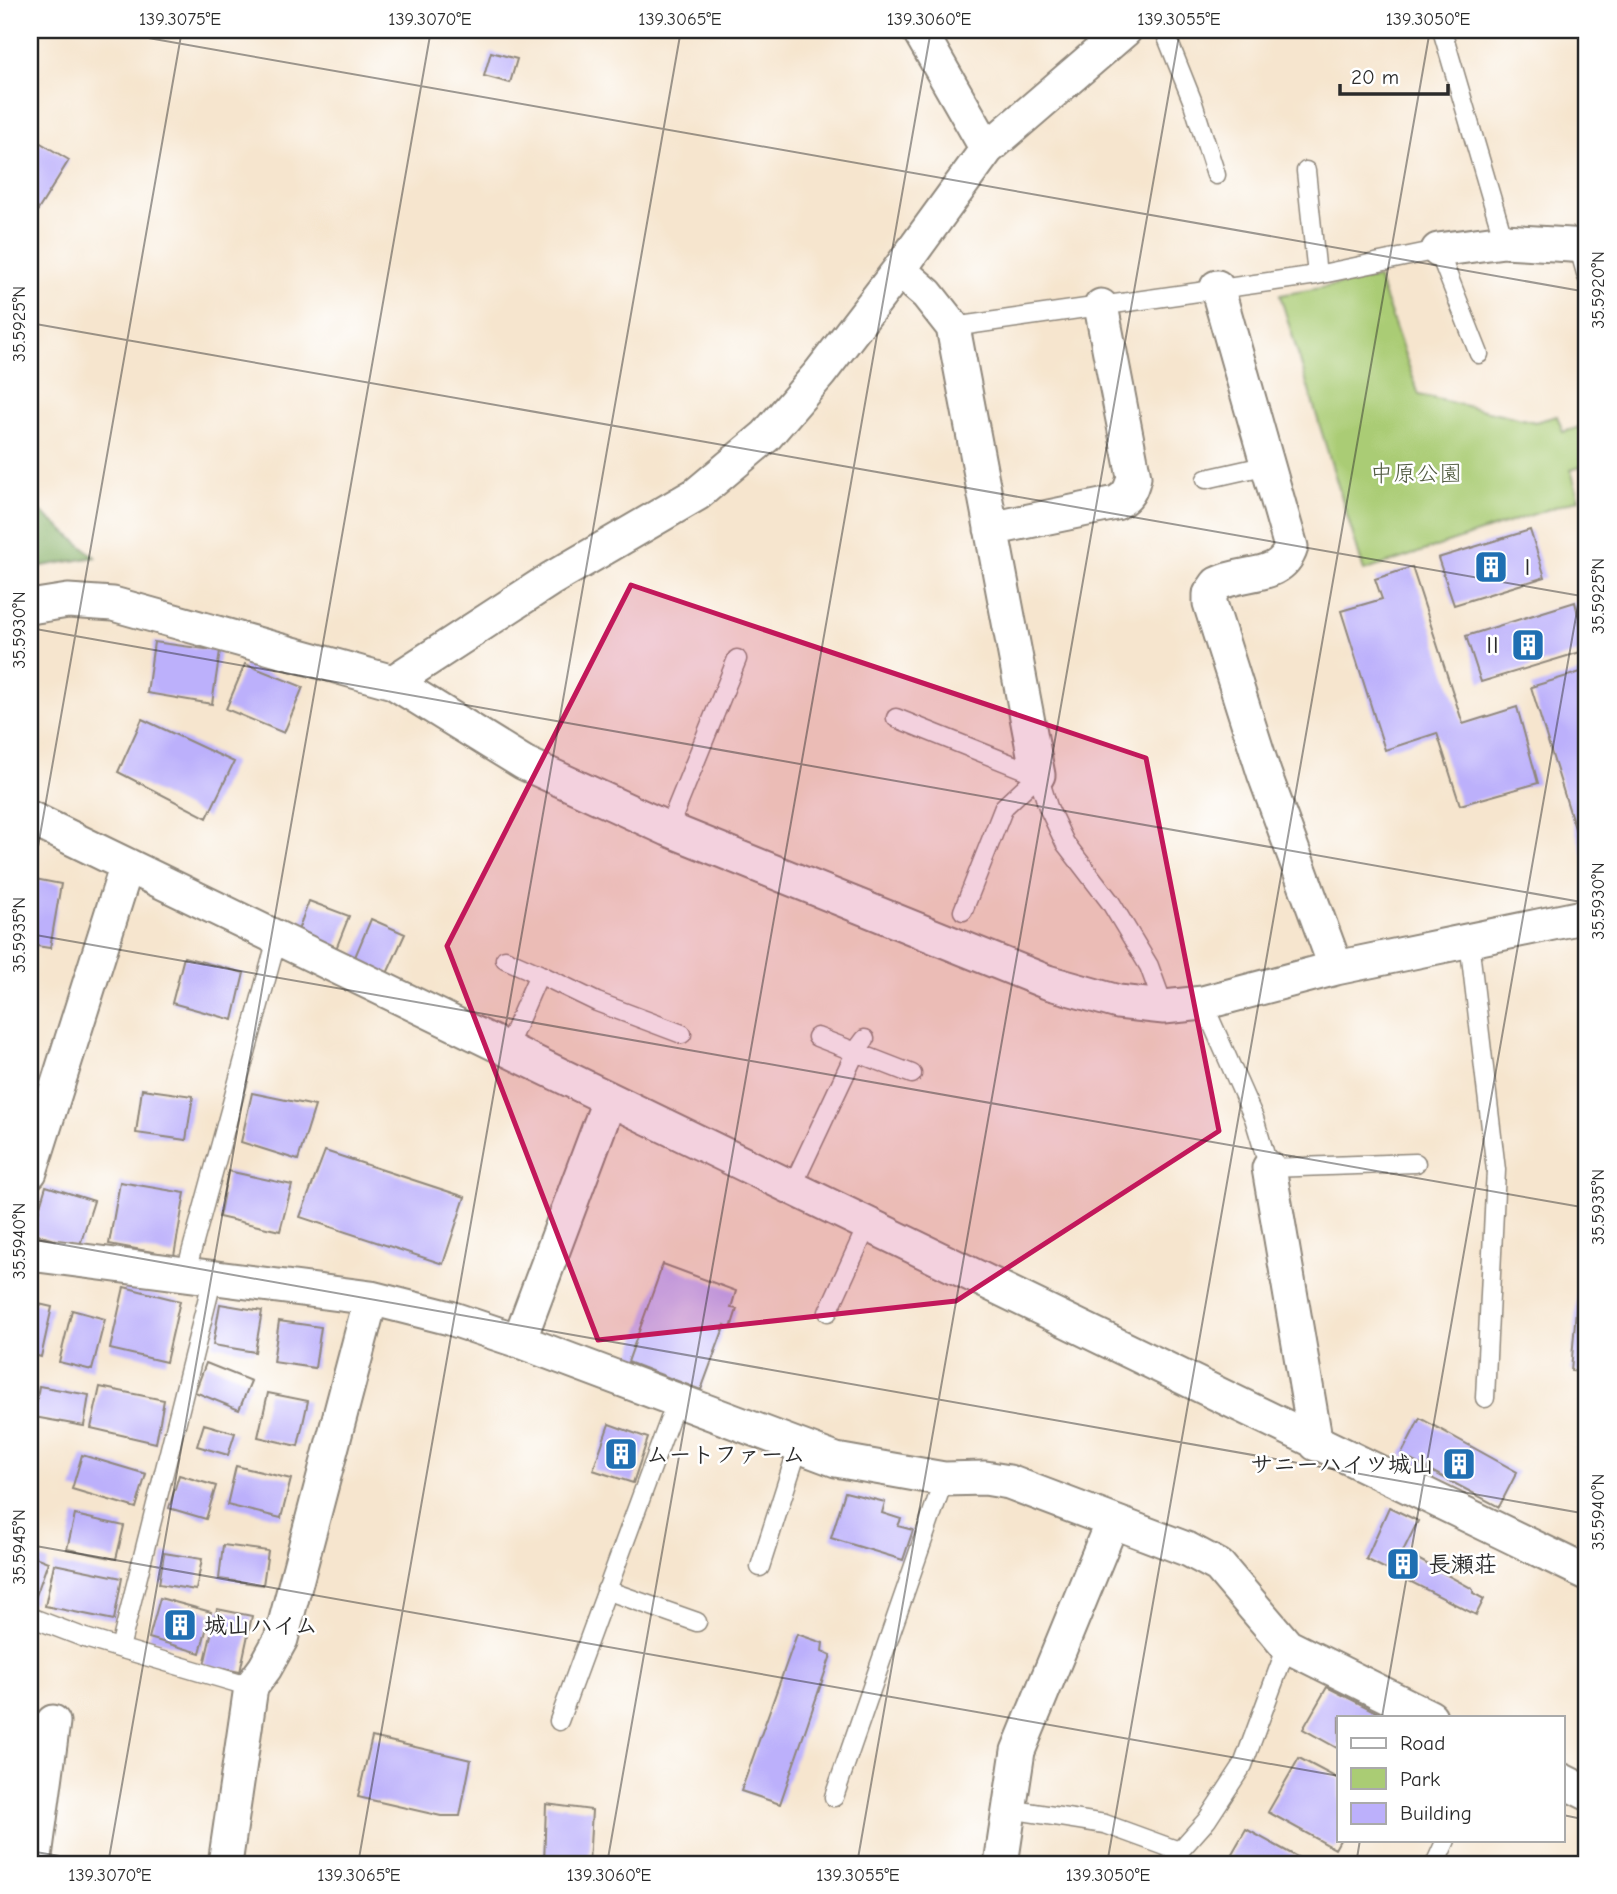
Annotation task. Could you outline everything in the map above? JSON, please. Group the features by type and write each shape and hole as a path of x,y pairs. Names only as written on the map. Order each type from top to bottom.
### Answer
{"street":[{"path":"919,30 987,149"},
{"path":"393,682 551,579 697,494 766,436 820,373 987,149 1125,30"},
{"path":"1438,250 1504,241 1583,246"},
{"path":"899,270 927,294 953,327 1038,775"},
{"path":"1217,287 1290,536 1287,559 1279,568 1217,584 1210,594 1210,603 1264,773 1336,968"},
{"path":"991,529 1116,503 1126,498 1132,488 1134,477 1101,306"},
{"path":"30,607 68,601 113,604 393,682 524,763 668,829 1047,982 1118,1002 1164,1007 1203,1003 1336,968 1587,916"},
{"path":"30,818 1587,1573"},
{"path":"30,1172 127,865"},
{"path":"519,1341 609,1101"},
{"path":"1269,1168 1317,1444"},
{"path":"30,1254 371,1298 450,1318 519,1341 798,1448 872,1469 944,1479 998,1479 1189,1550 1219,1566 1287,1646 1428,1716"},
{"path":"225,1864 251,1687 281,1639 371,1298"},
{"path":"1001,1864 1018,1751 1112,1522"},
{"path":"34,1864 53,1722"},
{"path":"1564,1782 1587,1793"}],"lane":[{"path":"1164,30 1192,100 1216,175"},
{"path":"1442,30 1504,241"},
{"path":"1306,171 1317,275"},
{"path":"1583,246 1587,277"},
{"path":"953,327 1217,287 1317,275 1438,250 1479,354"},
{"path":"1206,479 1268,465"},
{"path":"668,829 737,659"},
{"path":"896,719 1038,775"},
{"path":"963,911 1004,807 1038,775"},
{"path":"1038,775 1048,807 1065,843 1111,903 1149,966 1164,1007"},
{"path":"120,1648 199,1276 276,939"},
{"path":"1469,941 1496,1170 1485,1398"},
{"path":"505,959 597,1002 682,1034"},
{"path":"506,1050 539,974"},
{"path":"1203,1003 1254,1118 1269,1168 1416,1163"},
{"path":"817,1037 860,1045 912,1073"},
{"path":"792,1187 860,1045"},
{"path":"828,1312 868,1224"},
{"path":"559,1721 676,1402"},
{"path":"760,1567 798,1448"},
{"path":"834,1797 944,1479"},
{"path":"606,1590 697,1622"},
{"path":"30,1617 120,1648 251,1687"},
{"path":"1008,1809 1105,1825 1174,1858 1207,1820 1243,1765 1287,1646"},
{"path":"1435,1864 1446,1842"}],"highlighted area":[{"path":"631,585 1146,758 1219,1131 956,1301 598,1340 447,946"}],"green space":[{"name":"中原公園","path":"1378,278 1419,395 1535,422 1557,416 1563,432 1587,425 1587,465 1571,470 1579,499 1364,571 1280,295"},
{"path":"31,503 95,557 30,568"}],"building":[{"path":"491,52 517,59 510,83 484,76"},
{"path":"39,142 69,160 30,223 30,156"},
{"name":"Ⅰ","path":"1530,530 1545,577 1454,605 1438,558"},
{"path":"1412,567 1463,724 1517,707 1538,783 1460,805 1437,733 1385,750 1341,611 1382,599 1375,579"},
{"name":"Ⅱ","path":"1575,602 1587,650 1481,682 1466,636"},
{"path":"154,642 220,651 212,704 147,693"},
{"path":"245,664 303,687 284,733 226,709"},
{"path":"1587,670 1587,867 1531,687"},
{"path":"142,719 234,762 207,818 118,772"},
{"path":"30,878 61,884 50,948 30,945"},
{"path":"309,901 349,916 336,949 297,933"},
{"path":"371,919 405,934 385,978 352,964"},
{"path":"184,957 244,973 233,1020 172,1003"},
{"path":"142,1089 193,1096 186,1140 136,1133"},
{"path":"252,1093 315,1106 298,1160 241,1142"},
{"path":"325,1151 465,1197 443,1264 300,1217"},
{"path":"228,1171 292,1185 280,1231 219,1217"},
{"path":"120,1182 185,1193 174,1256 109,1244"},
{"path":"46,1186 94,1201 79,1248 32,1233"},
{"path":"1587,1199 1587,1373 1571,1371"},
{"path":"663,1264 736,1291 731,1308 737,1309 731,1328 725,1325 701,1390 628,1362"},
{"path":"124,1287 180,1301 166,1362 110,1349"},
{"path":"30,1302 52,1307 41,1357 30,1354"},
{"path":"220,1304 262,1311 255,1352 213,1345"},
{"path":"72,1310 105,1319 92,1370 59,1362"},
{"path":"279,1321 321,1327 315,1368 273,1362"},
{"path":"206,1363 251,1381 239,1410 195,1392"},
{"path":"39,1386 89,1395 84,1426 34,1417"},
{"path":"100,1387 164,1400 156,1443 91,1428"},
{"path":"268,1393 308,1401 298,1446 258,1437"},
{"name":"サニーハイツ城山","path":"1420,1418 1517,1472 1499,1507 1401,1455"},
{"path":"204,1424 235,1433 228,1455 197,1446"},
{"name":"ムートファーム","path":"609,1424 648,1438 633,1483 593,1470"},
{"path":"82,1455 146,1474 136,1508 72,1489"},
{"path":"236,1466 291,1479 281,1518 227,1505"},
{"path":"179,1475 216,1486 206,1519 169,1508"},
{"path":"845,1492 885,1502 882,1513 901,1519 898,1526 913,1530 903,1560 831,1538"},
{"name":"長瀬荘","path":"1389,1507 1418,1521 1403,1551 1473,1589 1473,1593 1484,1599 1476,1615 1366,1559"},
{"path":"75,1515 124,1526 116,1559 67,1549"},
{"path":"223,1545 268,1551 263,1585 219,1579"},
{"path":"164,1553 202,1559 196,1590 159,1584"},
{"path":"30,1555 48,1562 33,1604 30,1603"},
{"path":"54,1564 122,1578 114,1620 45,1606"},
{"name":"城山ハイム","path":"160,1598 211,1612 200,1653 149,1638"},
{"path":"217,1609 252,1616 240,1672 204,1665"},
{"path":"797,1634 823,1643 822,1651 831,1655 780,1804 741,1791"},
{"path":"1327,1687 1384,1716 1337,1716 1337,1748 1303,1729"},
{"path":"372,1737 471,1760 460,1816 441,1816 358,1797"},
{"path":"1299,1758 1337,1778 1339,1842 1335,1849 1268,1812"},
{"path":"546,1804 592,1810 589,1864 544,1864"},
{"path":"1246,1829 1310,1864 1226,1864"}],"place":[{"name":"Ⅰ","path":"1491,567"},
{"name":"Ⅱ","path":"1528,645"},
{"name":"ムートファーム","path":"621,1454"},
{"name":"サニーハイツ城山","path":"1459,1464"},
{"name":"長瀬荘","path":"1403,1564"},
{"name":"城山ハイム","path":"180,1625"}]}
